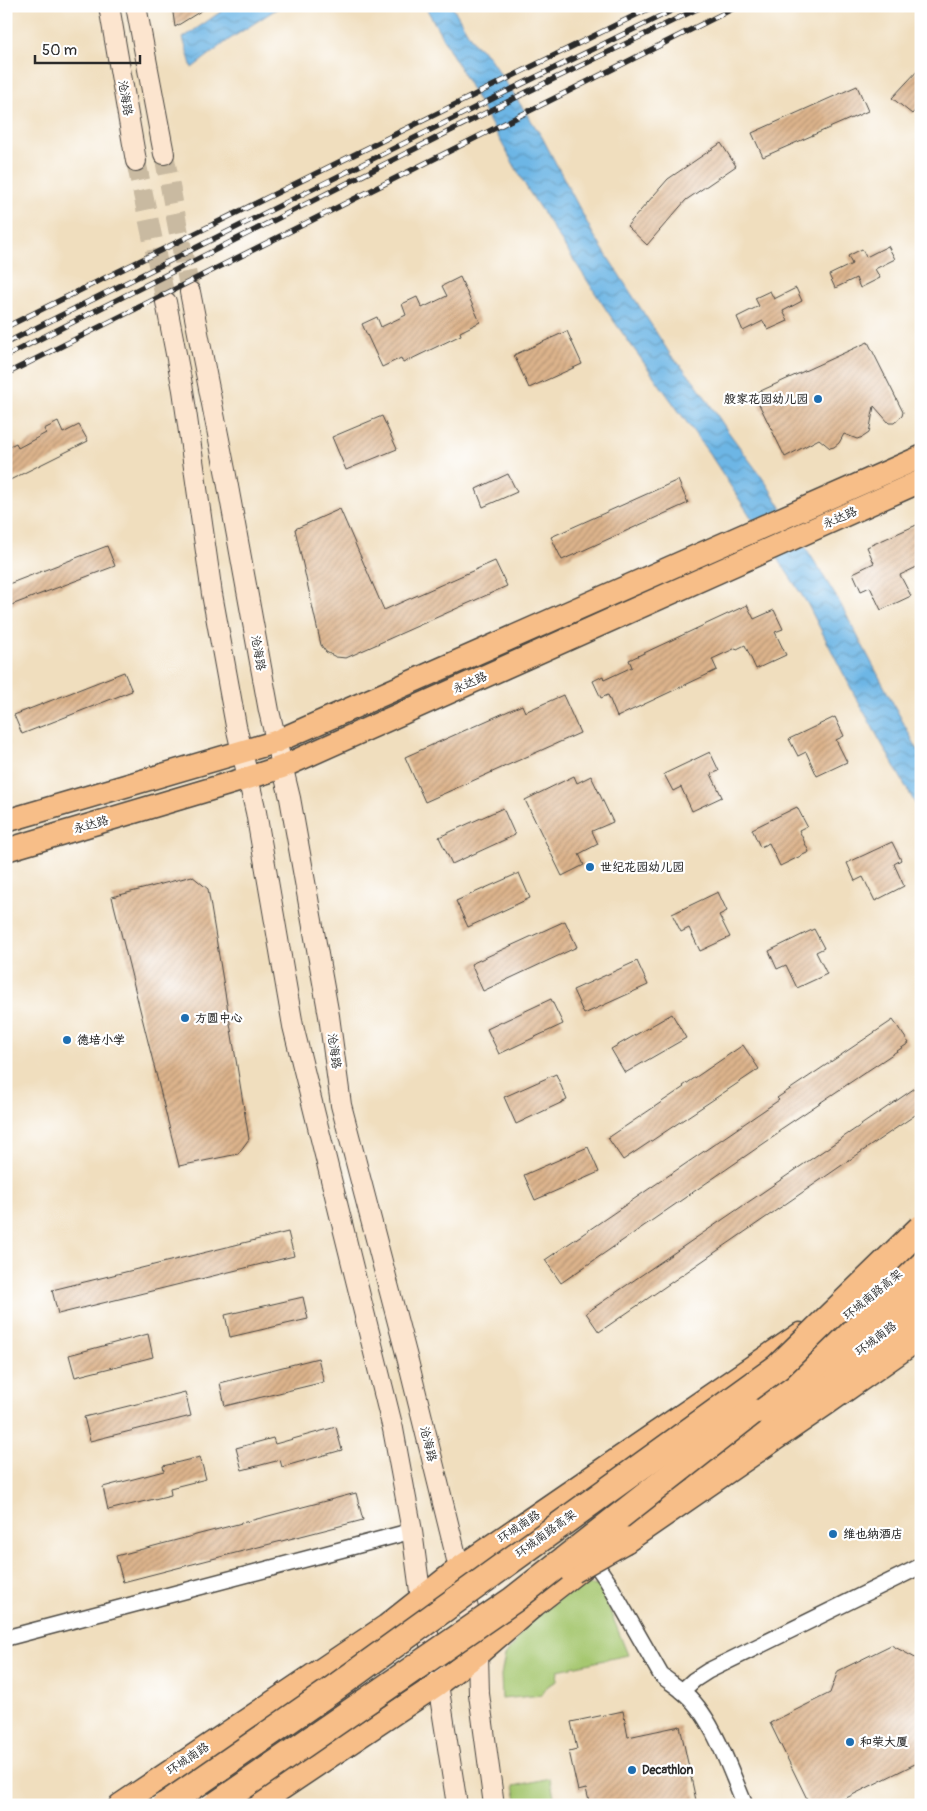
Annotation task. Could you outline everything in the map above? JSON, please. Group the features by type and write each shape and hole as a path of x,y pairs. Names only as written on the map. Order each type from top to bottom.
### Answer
{"highway":[{"path":"773,1362 921,1228"},
{"name":"环城南路高架","path":"166,1805 329,1692 773,1362 855,1310 921,1253"},
{"name":"环城南路高架","path":"216,1805 513,1600 752,1412 921,1284"},
{"path":"806,1392 921,1308"},
{"path":"513,1600 625,1540 921,1335"}],"main road":[{"name":"沧海路","path":"109,6 136,161"},
{"path":"136,6 164,154"},
{"name":"沧海路","path":"190,292 275,742 290,798 329,1016 341,1105 459,1568 478,1654 479,1694 494,1805"},
{"path":"166,302 183,390 212,594 242,752 256,812 293,1026 393,1428 438,1684 457,1805"},
{"name":"永达路","path":"6,821 275,742 921,457"},
{"name":"永达路","path":"6,850 248,778 282,766 921,481"},
{"name":"环城南路","path":"120,1805 386,1626 459,1568 773,1362 921,1245"},
{"path":"257,1805 438,1684 478,1654 536,1605 806,1392"}],"street":[{"path":"6,1638 412,1531"},
{"path":"593,1560 608,1582 661,1675 671,1684 682,1690 707,1719 745,1805"},
{"path":"682,1690 708,1670 921,1566"}],"green space":[{"path":"583,1584 600,1586 628,1655 558,1670 557,1681 546,1687 542,1695 502,1699 501,1675 505,1656 529,1622 569,1591"},
{"path":"550,1778 556,1805 518,1805 514,1786"}],"water":[{"path":"229,6 281,6 230,39 192,68 183,38"},
{"path":"425,6 452,6 474,43 487,54 542,137 593,234 670,354 695,382 766,483 840,603 921,756 921,814 854,694 807,603 711,456 611,317 528,190"}],"building":[{"path":"172,6 209,6 175,27"},
{"path":"921,67 921,104 912,114 892,98"},
{"path":"857,86 868,111 763,157 752,133"},
{"path":"721,143 736,166 686,200 647,245 627,226 668,179"},
{"path":"888,246 895,259 875,269 880,278 860,288 856,278 835,288 829,275 852,264 848,256 862,249 866,257"},
{"path":"460,277 480,322 460,332 461,335 403,363 401,358 382,367 362,324 377,317 381,327 406,315 402,304 417,297 422,308 447,296 442,286"},
{"path":"796,288 802,301 783,311 788,321 768,330 763,321 743,331 737,317 759,306 755,298 770,291 774,299"},
{"path":"567,331 582,364 529,388 514,355"},
{"path":"868,342 903,412 902,416 894,423 889,423 874,406 869,433 863,437 857,439 844,434 839,443 830,448 819,439 785,457 754,394"},
{"path":"382,416 397,449 346,470 332,437"},
{"path":"58,422 63,433 79,425 88,441 6,482 6,448 16,443 18,448 46,433 44,429"},
{"path":"508,474 517,492 483,507 476,489"},
{"path":"678,480 688,503 562,560 551,537"},
{"path":"340,509 384,610 495,561 507,586 346,658 336,657 326,652 321,645 295,529"},
{"path":"921,523 921,565 900,575 911,596 881,610 870,587 861,591 853,573 874,563 867,547"},
{"path":"107,546 115,566 6,607 6,585"},
{"path":"747,605 754,619 774,610 783,629 775,632 786,655 756,669 745,645 736,648 712,659 717,670 617,717 608,695 601,698 593,681 603,676 604,680 632,667 629,660"},
{"path":"124,672 132,691 22,734 14,715"},
{"path":"563,695 580,733 425,802 405,757 522,705 525,712"},
{"path":"835,717 844,736 836,740 847,762 817,776 806,752 798,756 789,739"},
{"path":"710,752 719,771 711,774 722,797 692,811 681,787 673,791 664,774"},
{"path":"574,776 577,783 591,776 613,822 592,831 598,844 579,854 584,865 562,876 525,800"},
{"path":"797,807 807,826 799,830 809,852 780,866 769,843 760,847 752,829"},
{"path":"503,808 515,835 452,864 439,837"},
{"path":"892,842 901,860 894,864 904,886 875,901 863,877 855,881 847,863"},
{"path":"519,873 530,898 468,927 456,901"},
{"name":"方圆中心","path":"192,876 208,889 249,1139 238,1154 179,1166 112,897"},
{"path":"718,892 727,911 719,915 730,937 700,951 689,928 681,932 672,914"},
{"path":"565,921 577,947 483,991 471,964"},
{"path":"814,929 824,948 816,952 827,974 797,988 786,965 777,969 769,951"},
{"path":"637,961 648,985 584,1014 573,990"},
{"path":"551,999 563,1024 499,1054 487,1029"},
{"path":"672,1014 686,1038 625,1073 611,1049"},
{"path":"893,1020 909,1043 778,1131 779,1133 561,1283 545,1260 779,1100 777,1098"},
{"path":"743,1045 759,1069 623,1160 608,1138"},
{"path":"556,1074 567,1100 516,1124 504,1097"},
{"path":"921,1084 921,1111 599,1332 586,1313"},
{"path":"588,1147 599,1172 535,1200 524,1175"},
{"path":"288,1232 294,1256 58,1314 52,1290"},
{"path":"303,1297 308,1319 230,1337 225,1315"},
{"path":"148,1334 153,1357 75,1377 69,1355"},
{"path":"318,1358 324,1382 225,1406 220,1383"},
{"path":"185,1392 191,1416 90,1441 84,1417"},
{"path":"336,1427 342,1450 282,1467 280,1460 242,1470 236,1448 273,1438 275,1444"},
{"path":"200,1457 206,1479 170,1488 171,1495 108,1510 103,1487 164,1471 163,1466"},
{"path":"356,1493 363,1520 123,1582 116,1556"},
{"name":"和荣大厦","path":"891,1645 921,1661 921,1761 832,1805 810,1805 770,1723 830,1693 838,1671"},
{"name":"Decathlon","path":"623,1711 628,1737 680,1726 697,1805 590,1805 586,1789 578,1791 569,1751 577,1749 571,1722"}],"tunnel":[{"path":"164,154 190,292"},
{"path":"136,161 166,302"}],"railway":[{"path":"6,327 654,6"},
{"path":"6,343 681,6"},
{"path":"6,356 527,92 703,6"},
{"path":"6,374 738,6"}],"place":[{"name":"殷家花园幼儿园","path":"818,399"},
{"name":"世纪花园幼儿园","path":"590,867"},
{"name":"方圆中心","path":"185,1018"},
{"name":"德培小学","path":"67,1040"},
{"name":"维也纳酒店","path":"833,1534"},
{"name":"和荣大厦","path":"850,1742"},
{"name":"Decathlon","path":"632,1770"}]}
